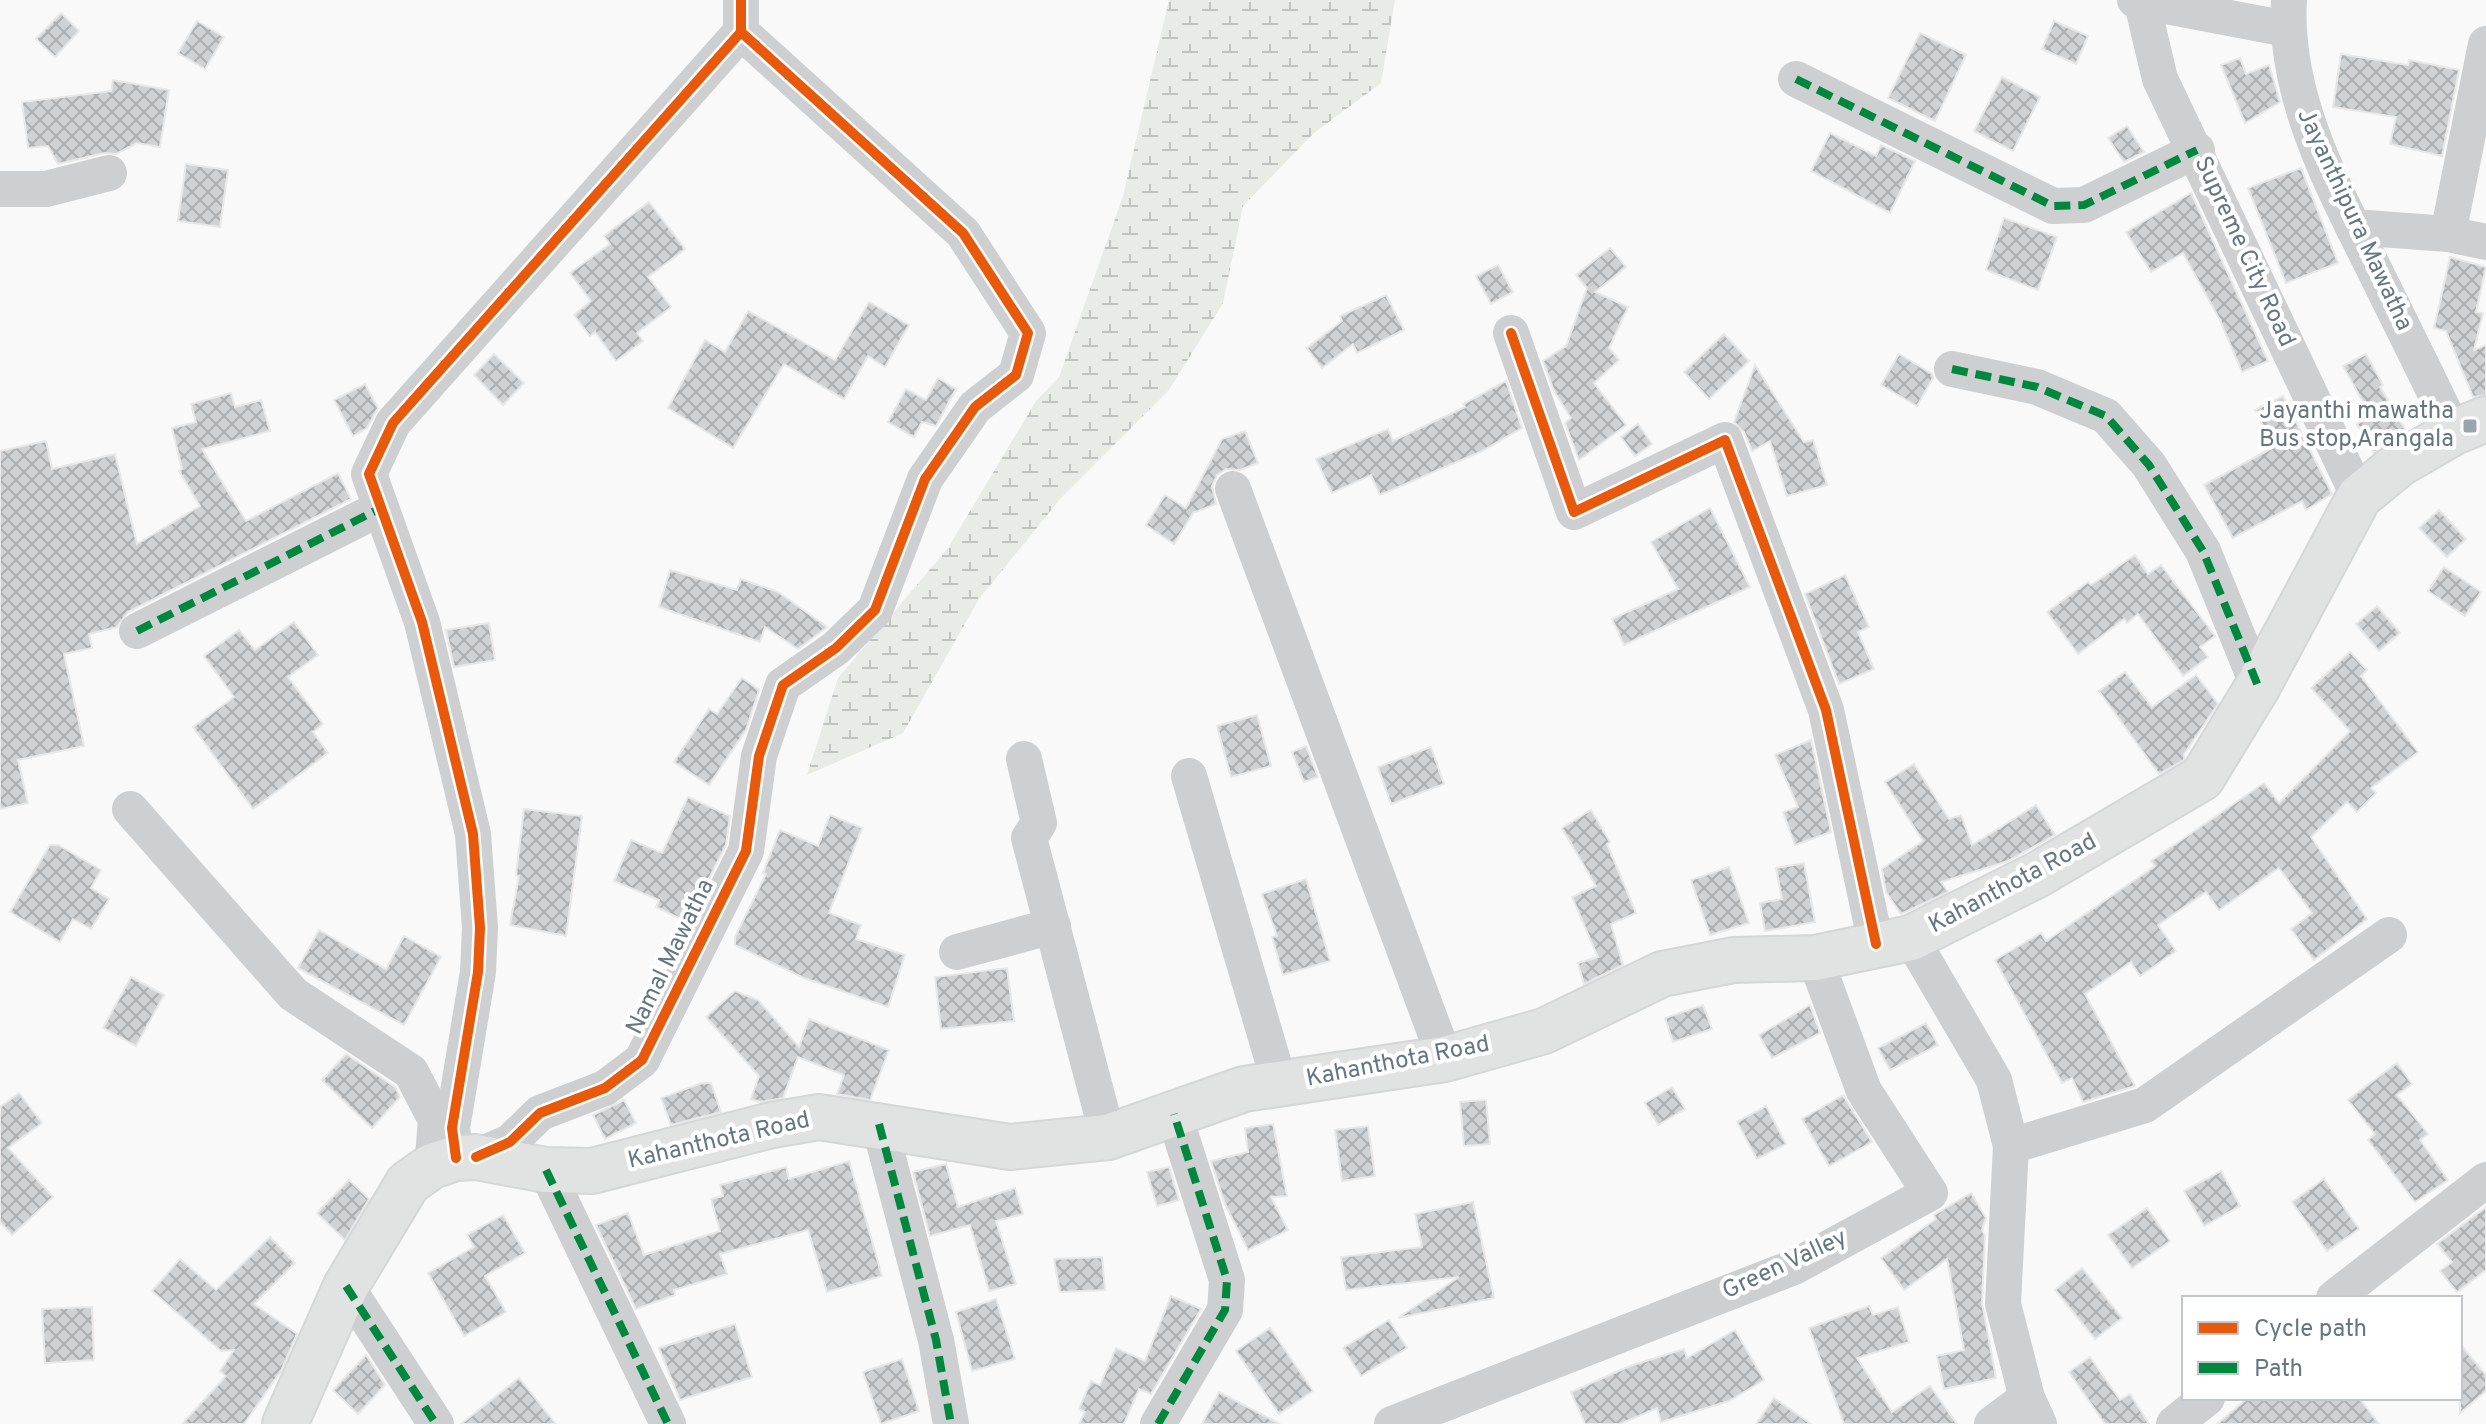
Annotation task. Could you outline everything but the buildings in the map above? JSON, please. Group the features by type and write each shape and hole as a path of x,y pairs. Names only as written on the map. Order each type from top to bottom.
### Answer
{"main road":[{"name":"Kahanthota Road","path":"455,1160 546,1170 592,1171 772,1125 819,1117 1010,1147 1108,1137 1244,1089 1445,1059 1544,1031 1662,974 1734,960 1815,958 1893,941 2037,875 2202,778 2258,686 2359,497 2399,464 2470,426"},
{"path":"285,1424 346,1286 408,1183 455,1160"}],"street":[{"path":"2138,2 2288,14"},
{"name":"Supreme City Road","path":"2138,2 2160,79 2197,150 2359,497"},
{"name":"Jayanthipura Mawatha","path":"2288,14 2299,98 2353,227 2470,426"},
{"path":"455,1160 452,1128 480,943 473,834 422,622 369,474 393,423 741,16"},
{"name":"Namal Mawatha","path":"455,1160 510,1142 540,1113 605,1088 642,1060 746,851 759,756 783,685 836,648 875,610 925,479 975,407 1016,375 1028,333 963,233 741,16"},
{"path":"2448,234 2486,44"},
{"path":"1796,79 2053,206 2084,205 2197,150"},
{"path":"0,189 46,189 109,173"},
{"path":"2353,227 2448,234 2486,242"},
{"path":"1511,333 1574,512 1725,440 1826,710 1893,941 1994,1080 2011,1146 2003,1304 2033,1411 1992,1424"},
{"path":"1952,369 2037,387 2106,416 2149,465 2203,551 2258,686"},
{"path":"1233,489 1445,1059"},
{"path":"137,631 379,509"},
{"path":"1024,759 1039,823 1029,838 1108,1137"},
{"path":"1189,776 1280,1085"},
{"path":"130,809 293,994 411,1072 455,1160"},
{"path":"957,952 1053,926"},
{"path":"2011,1146 2145,1105 2389,935"},
{"name":"Green Valley","path":"1392,1424 1794,1267 1930,1193 1864,1091 1815,958"},
{"path":"1158,1424 1225,1310 1227,1280 1174,1114"},
{"path":"879,1124 936,1340 951,1424"},
{"path":"546,1170 668,1424"},
{"path":"2337,1296 2486,1180"},
{"path":"346,1286 436,1424"},
{"path":"2174,1424 2204,1400"}],"green space":[{"path":"1169,0 1395,0 1381,83 1314,133 1243,206 1223,303 1169,390 1061,498 979,599 903,733 807,775 838,678 948,548 1036,401 1059,377 1123,196"}],"marked path":[{"path":"1796,79 2053,206 2084,205 2197,150"},
{"path":"1952,369 2037,387 2106,416 2149,465 2203,551 2258,686"},
{"path":"137,631 379,509"},
{"path":"1158,1424 1225,1310 1227,1280 1174,1114"},
{"path":"879,1124 936,1340 951,1424"},
{"path":"546,1170 668,1424"},
{"path":"346,1286 436,1424"}],"cycle path":[{"path":"456,1158 452,1128 478,972 480,928 473,834 422,622 369,474 393,423 741,32 741,0"},
{"path":"476,1157 510,1142 540,1113 605,1088 642,1060 746,851 759,756 783,685 836,648 875,610 925,479 975,407 1016,375 1028,333 963,233 741,32"},
{"path":"1511,333 1574,512 1725,440 1826,710 1876,944"}],"place":[{"name":"Jayanthi mawatha Bus stop,Arangala","path":"2470,426"}]}
